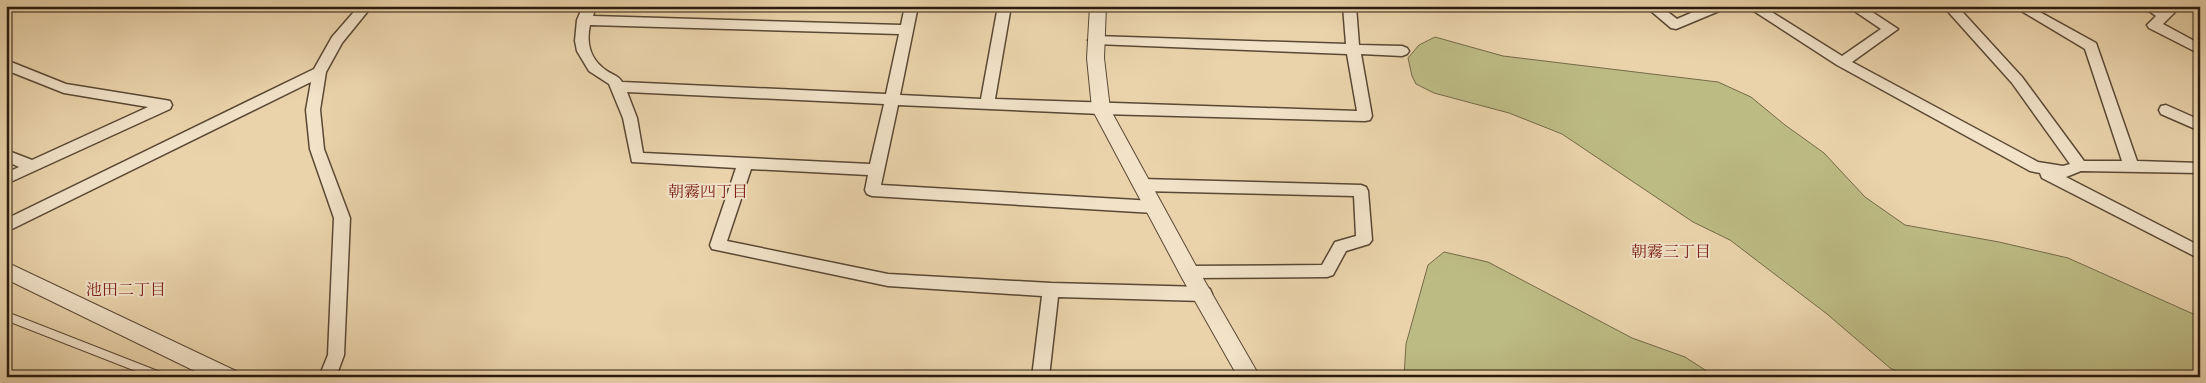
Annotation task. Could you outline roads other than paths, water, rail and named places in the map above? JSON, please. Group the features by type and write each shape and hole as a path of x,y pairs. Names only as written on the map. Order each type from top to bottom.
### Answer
{"street":[{"path":"327,377 336,355 342,218 318,149 313,110 319,72 337,40 366,6"},
{"path":"590,6 584,20 582,43 586,62 600,74 615,81 630,118 637,158 876,170"},
{"path":"912,6 872,190 1154,207"},
{"path":"987,103 1005,6"},
{"path":"1098,6 1095,40 1096,86 1102,109 1189,272 1204,294 1249,377"},
{"path":"617,87 893,98 1102,109 1365,116 1353,49 1349,6"},
{"path":"1651,6 1676,25 1719,6"},
{"path":"1752,6 1842,62 2035,167 2200,253"},
{"path":"1842,62 1891,29 1853,6"},
{"path":"1949,6 2017,80 2080,166"},
{"path":"2019,6 2091,46 2132,168"},
{"path":"2148,6 2170,11"},
{"path":"2170,11 2154,25 2200,50"},
{"path":"584,20 906,30"},
{"path":"1095,40 1402,51"},
{"path":"6,65 64,88 165,105 31,166 6,180"},
{"path":"6,226 319,72"},
{"path":"2166,110 2200,126"},
{"path":"6,156 31,166"},
{"path":"745,164 718,245 888,280 1051,290 1204,294"},
{"path":"2035,167 2064,172 2080,166 2132,168 2193,166 2200,168"},
{"path":"1142,185 1361,191 1364,240 1341,246 1327,271 1189,272"},
{"path":"6,270 219,375"},
{"path":"1040,377 1051,290"}],"lane":[{"path":"6,316 162,377"}],"district":[{"name":"朝霧四丁目","path":"708,192"},
{"name":"朝霧三丁目","path":"1671,252"},
{"name":"池田二丁目","path":"126,290"}]}
